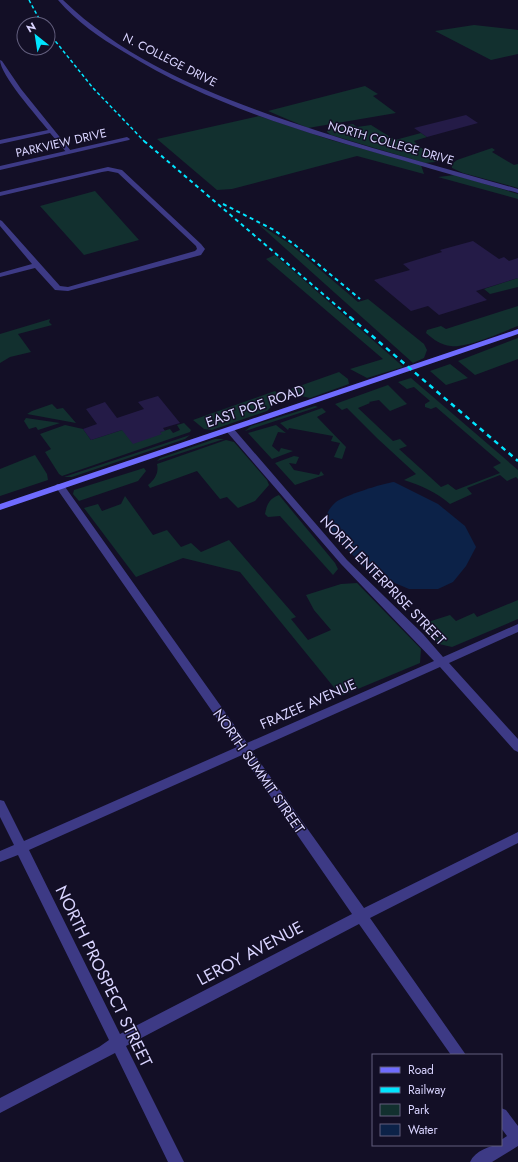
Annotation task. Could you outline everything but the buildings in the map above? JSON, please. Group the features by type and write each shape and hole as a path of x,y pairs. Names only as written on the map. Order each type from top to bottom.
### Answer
{"main road":[{"name":"EAST POE ROAD","path":"0,507 518,331"}],"street":[{"name":"N. COLLEGE DRIVE","path":"60,0 73,13 101,35 147,64 198,89 259,114"},
{"path":"0,62 8,79 69,152"},
{"name":"NORTH COLLEGE DRIVE","path":"259,114 347,143 518,191"},
{"path":"0,142 52,130"},
{"name":"PARKVIEW DRIVE","path":"0,168 127,139"},
{"path":"0,194 102,170 115,169 120,171 199,245 201,249 198,253 68,289 58,288 0,222"},
{"path":"0,275 37,265"},
{"name":"NORTH ENTERPRISE STREET","path":"230,430 265,469 310,525 344,562 419,637 518,747"},
{"name":"NORTH SUMMIT STREET","path":"60,486 360,916 458,1054"},
{"name":"FRAZEE AVENUE","path":"0,856 518,628"},
{"name":"NORTH PROSPECT STREET","path":"0,805 176,1162"},
{"name":"LEROY AVENUE","path":"0,1106 360,916 518,837"},
{"path":"478,1162 518,1138 502,1116"}],"green space":[{"path":"474,25 518,30 518,54 491,60 435,31"},
{"path":"365,86 378,94 373,96 396,113 308,128 268,111"},
{"path":"259,116 331,140 421,165 424,174 357,156 232,189 217,190 157,139"},
{"path":"353,124 357,127 371,125 395,140 421,133 427,137 414,141 429,153 441,157 442,159 436,162 425,163 331,135 327,132 328,129 333,127"},
{"path":"492,148 495,150 492,152 514,165 518,164 518,188 463,173 452,168 452,164 457,160"},
{"path":"455,175 518,194 518,199 438,177"},
{"path":"95,191 139,240 84,255 40,206"},
{"path":"257,223 290,244 358,302 368,299 424,344 427,350 424,358 413,363"},
{"path":"275,255 403,367 367,378 350,369 383,359 266,259"},
{"path":"518,278 518,287 490,294 484,289"},
{"path":"518,306 518,326 466,345 444,345 426,333 427,330 441,326 446,329"},
{"path":"50,319 49,322 52,325 18,334 31,352 10,357 0,363 0,334"},
{"path":"518,338 518,359 475,375 458,361"},
{"path":"450,364 468,378 446,385 430,371"},
{"path":"339,372 348,379 349,384 310,398 301,396 291,389"},
{"path":"411,378 518,470 518,479 516,477 507,481 500,475 467,488 472,494 450,504 428,490 404,480 416,474 347,408 342,410 335,404 388,385 407,404 390,411 379,400 369,402 370,403 358,408 393,441 400,439 407,446 399,449 441,487 448,484 456,490 500,473 493,467 501,463 436,407 431,409 425,407 425,404 430,401 414,387 407,389 398,382"},
{"path":"275,391 281,397 267,411 212,430 204,429 193,420"},
{"path":"52,404 57,409 63,408 76,423 27,414"},
{"path":"315,406 318,407 245,431 251,426"},
{"path":"322,408 326,412 317,417 346,447 342,459 334,457 340,443 331,441 333,436 289,428 288,430 280,423"},
{"path":"26,418 60,423 38,430 36,427 29,429 24,421"},
{"path":"184,423 191,430 190,432 62,476 59,474 45,452 51,449 40,434 65,425 83,429 91,440 122,430 161,434 160,432 170,429 173,433 180,430 177,425"},
{"path":"276,425 286,433 278,432 272,446 279,452 281,448 293,451 272,459 248,433"},
{"path":"190,435 185,439 72,477 64,477"},
{"path":"215,439 224,439 157,461 160,458"},
{"path":"226,440 234,442 267,480 269,485 255,501 238,508 227,497 220,499 197,471 150,488 148,485 156,476 157,464"},
{"path":"35,455 47,474 48,480 0,496 0,469"},
{"path":"294,456 299,457 296,464 289,463 294,470 319,475 321,471 324,475 295,485 275,463"},
{"path":"144,468 146,471 138,481 79,501 73,494 74,490"},
{"path":"279,495 335,563 338,569 333,575 280,516 268,517 265,514 269,502"},
{"path":"125,496 153,535 167,530 181,547 191,543 201,552 229,540 296,617 291,619 308,640 331,630 314,610 306,595 341,584 357,583 421,649 420,663 341,696 240,572 183,558 136,577 84,508 98,504 102,511 121,504"},
{"path":"518,600 518,619 452,647 439,644 422,629 428,622 450,615 456,621 474,613 477,617"}],"water":[{"path":"394,482 438,504 465,526 476,547 466,566 453,582 438,589 409,589 369,572 325,526 331,507 340,499 364,490"}],"railway":[{"path":"29,0 38,16"},
{"path":"56,42 93,88 144,141"},
{"path":"144,141 351,318"},
{"path":"223,204 274,230 295,245 360,299"},
{"path":"350,317 518,461"}]}
